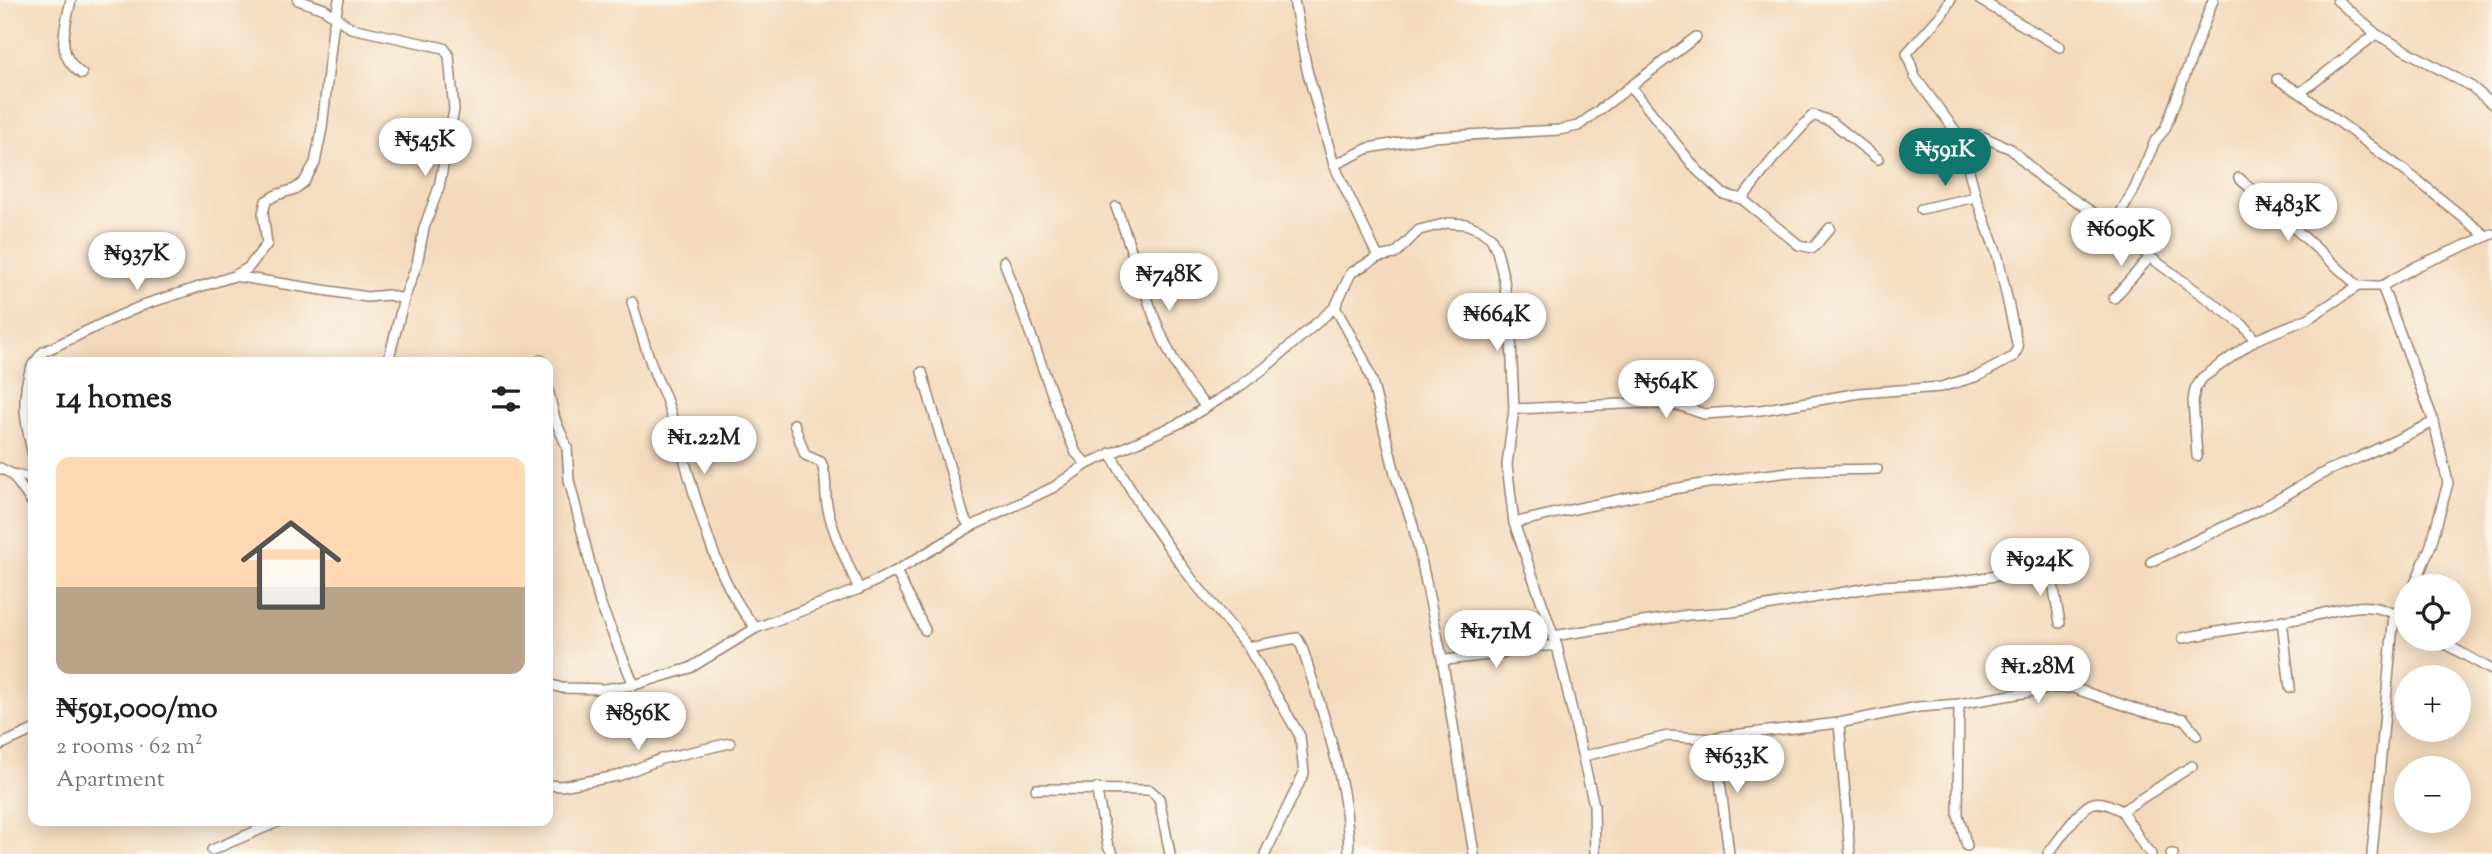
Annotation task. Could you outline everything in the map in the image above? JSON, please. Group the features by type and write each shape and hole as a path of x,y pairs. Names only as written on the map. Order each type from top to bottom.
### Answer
{"street":[{"path":"71,0 64,33 64,50 71,66 82,74"},
{"path":"298,0 324,9 351,28 438,45 444,48 449,56 454,110 439,187 424,228 417,264 404,299 389,357"},
{"path":"39,357 43,352 112,319 234,276 248,268 265,248 267,244 263,213 267,201 304,183 315,163 322,128 335,18 340,0"},
{"path":"1294,0 1307,70 1334,165 1378,257"},
{"path":"1514,409 1644,403 1681,406 1704,414 1797,405 1860,393 1941,387 1978,376 2012,357 2018,348 1998,257 1976,197 1960,137 1915,77 1907,54 1942,14 1950,0"},
{"path":"1980,0 2060,47"},
{"path":"2113,226 2135,188 2155,141 2165,129 2213,0"},
{"path":"2337,0 2376,34 2472,87 2492,104"},
{"path":"2300,93 2376,34"},
{"path":"1334,165 1369,148 1431,137 1559,130 1578,126 1696,37"},
{"path":"2197,456 2193,401 2195,389 2202,378 2255,340 2309,318 2358,286 2382,286 2489,235 2300,93 2277,79"},
{"path":"1631,87 1697,170 1723,194 1742,199 1798,245 1813,248 1830,228"},
{"path":"1742,199 1773,159 1813,115 1832,122 1878,159"},
{"path":"1960,137 1979,135 2011,149 2040,177 2113,226 2150,257 2243,325 2255,340"},
{"path":"2239,178 2358,286"},
{"path":"1921,209 1976,197"},
{"path":"1116,207 1138,275 1167,347 1183,379 1206,407"},
{"path":"553,685 604,689 634,685 690,668 756,628 859,589 896,571 970,527 1054,487 1087,464 1180,423 1266,367 1335,307 1350,273 1378,257 1395,254 1419,230 1447,223 1466,224 1491,238 1504,279 1511,339 1514,409 1507,466 1514,523 1557,646 1584,756 1594,805 1595,854"},
{"path":"2114,298 2150,257"},
{"path":"1004,261 1060,416 1076,453 1087,464"},
{"path":"234,276 367,297 388,295 404,299"},
{"path":"2382,286 2434,422 2448,483 2431,545 2419,574"},
{"path":"632,302 655,374 666,397 685,465 715,553 740,610 756,628"},
{"path":"1335,307 1364,360 1372,381 1396,477 1415,533 1442,658 1474,854"},
{"path":"922,372 964,517 970,527"},
{"path":"28,386 25,397 28,419"},
{"path":"553,410 567,447 569,480 600,603 634,685"},
{"path":"2151,562 2261,509 2327,471 2434,422"},
{"path":"794,424 805,454 821,462 827,475 827,506 859,589"},
{"path":"1110,453 1144,512 1177,560 1248,647 1300,736 1304,759 1301,784 1277,826 1265,854"},
{"path":"0,468 28,477"},
{"path":"1514,523 1594,503 1730,480 1784,472 1877,469"},
{"path":"12,474 28,493"},
{"path":"1553,636 1688,615 1733,612 1880,586 1947,583 2067,566"},
{"path":"2050,568 2060,623"},
{"path":"896,571 925,630"},
{"path":"2183,638 2298,619 2344,607 2375,607 2394,614 2372,854"},
{"path":"2282,620 2290,688"},
{"path":"1248,647 1297,638 1302,648 1341,777 1349,822 1349,854"},
{"path":"1442,658 1446,660 1497,654 1532,646 1557,646"},
{"path":"2458,651 2492,670"},
{"path":"1584,756 1668,736 1715,739 1839,723 1918,706 1959,704 2052,688 2073,688 2141,711 2184,719 2197,736"},
{"path":"1959,704 1958,815 1967,846"},
{"path":"1839,723 1850,854"},
{"path":"0,745 28,732"},
{"path":"1715,739 1729,854"},
{"path":"553,785 618,776 661,759 730,743"},
{"path":"2122,811 2192,766"},
{"path":"1036,789 1096,788 1150,790 1157,793 1170,854"},
{"path":"1096,788 1108,846 1113,854"},
{"path":"2049,854 2084,808 2092,803 2102,803 2122,811 2151,854"},
{"path":"212,850 269,826"}]}
